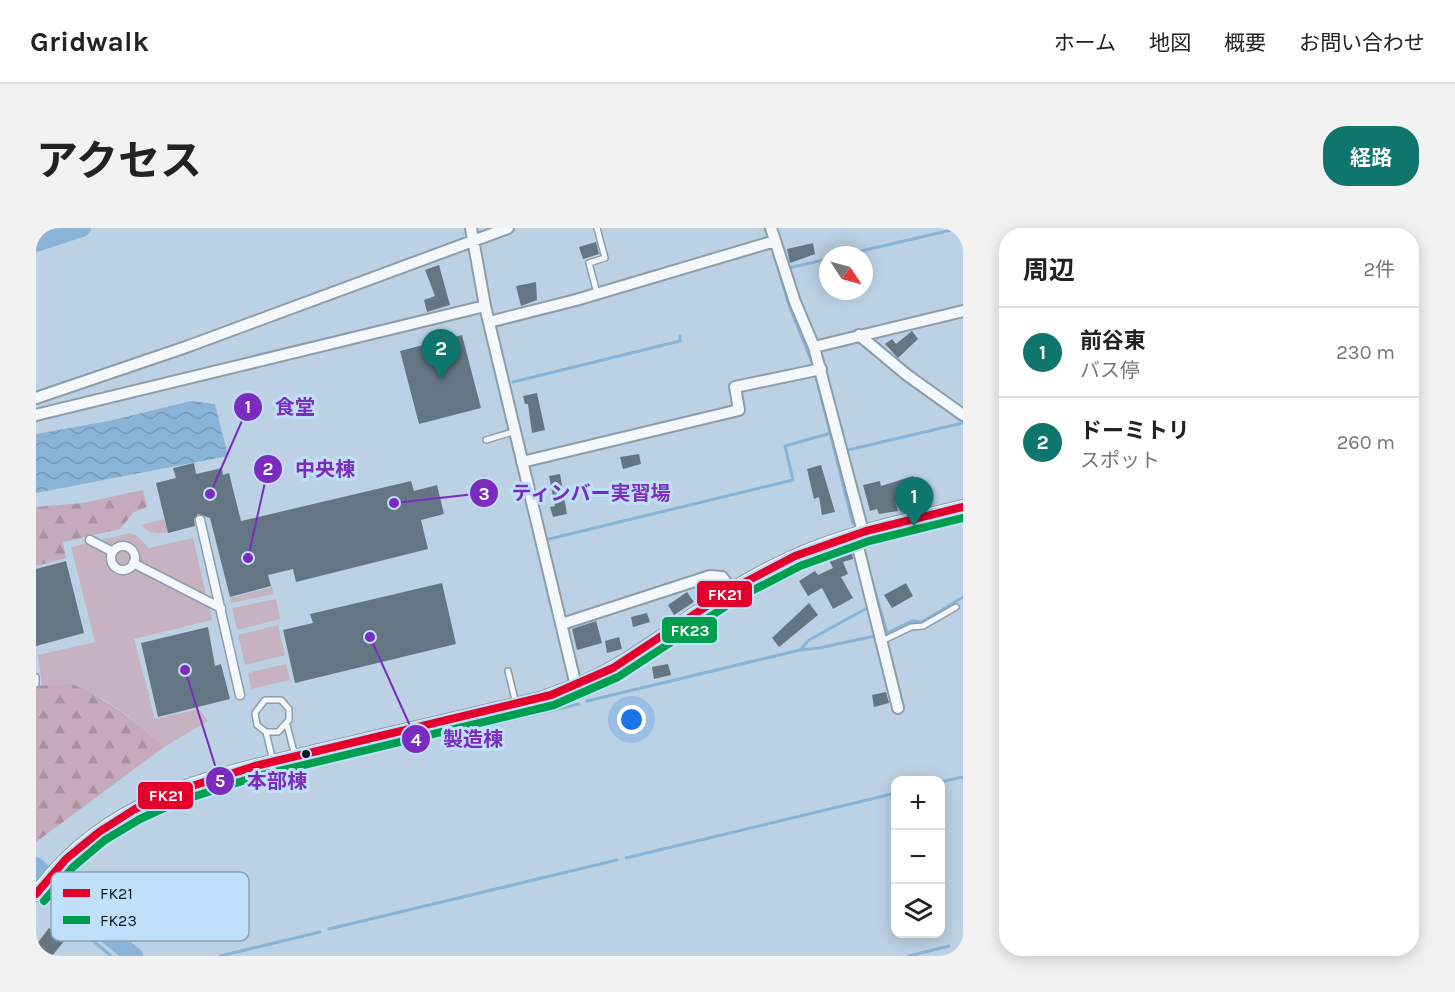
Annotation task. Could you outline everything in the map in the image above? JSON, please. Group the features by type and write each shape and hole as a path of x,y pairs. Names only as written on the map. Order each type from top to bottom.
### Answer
{"street":[{"path":"471,228 475,241 484,306 576,686"},
{"path":"36,398 186,347 508,228"},
{"path":"771,228 795,302 821,369 898,708"},
{"path":"489,322 597,294 775,241"},
{"path":"36,415 484,306"},
{"path":"814,346 961,315"},
{"path":"859,335 907,375 963,415"},
{"path":"522,462 739,410 735,387 821,369"},
{"path":"54,872 104,828 159,796 202,779 516,704 576,686 622,663 733,591 799,554 859,533 963,507"},
{"path":"200,520 240,695"},
{"path":"90,540 112,552"},
{"path":"122,546 129,548 134,554 133,562 126,569 119,568 113,563 112,552 122,546"},
{"path":"133,562 221,608"},
{"path":"562,624 710,576 722,577 733,591"},
{"path":"39,890 51,876"}],"lane":[{"path":"597,228 605,258 589,263 597,294"},
{"path":"486,440 516,432"},
{"path":"882,641 911,627 923,626 956,607"},
{"path":"508,671 516,704"},
{"path":"36,677 36,684"},
{"path":"273,762 266,732 257,724 255,713 260,703 270,698 281,700 289,709 287,725 295,757"},
{"path":"266,732 278,732 287,725"}],"shaded area":[{"path":"164,519 168,532 153,533 141,525"},
{"path":"130,533 137,536 149,548 193,538 212,620 134,639 155,719 199,709 208,721 164,747 123,712 93,694 60,685 42,686 38,655 95,642 71,547"},
{"path":"272,587 274,594 231,603 230,598"},
{"path":"276,599 280,619 237,630 232,608"},
{"path":"278,625 285,655 245,665 238,635"},
{"path":"286,664 290,680 251,689 248,673"}],"green space":[{"path":"143,490 147,507 134,512 120,529 63,542 66,558 36,566 36,507 83,503"},
{"path":"72,684 121,712 164,747 36,842 36,686"}],"water":[{"path":"191,401 215,404 228,456 36,493 36,434 109,421"}],"building":[{"path":"596,242 599,254 583,259 579,247"},
{"path":"813,243 815,254 790,263 787,249"},
{"path":"439,265 450,305 427,312 424,300 435,296 425,270"},
{"path":"536,282 537,300 521,306 516,286"},
{"path":"912,331 918,339 898,358 885,344 892,339 896,344"},
{"path":"462,335 481,408 419,424 400,351"},
{"path":"537,393 545,430 532,433 528,404 525,404 523,396"},
{"path":"639,454 641,464 623,469 620,457"},
{"path":"194,463 196,474 222,468 223,475 229,473 241,521 411,481 414,491 437,485 444,514 421,520 428,549 296,582 293,569 268,575 271,586 230,597 210,518 198,514 194,519 195,526 168,533 156,483 176,478 173,468"},
{"path":"821,465 835,512 822,515 819,497 814,499 807,469"},
{"path":"560,474 567,514 553,517 550,507 555,506 549,476"},
{"path":"913,476 919,494 895,501 898,511 879,514 877,509 870,511 863,485 880,481 881,486"},
{"path":"851,549 853,559 843,562 848,574 841,577 853,598 833,609 822,588 808,596 799,581 815,571 818,575 833,568 827,556"},
{"path":"66,561 84,633 36,646 36,569"},
{"path":"442,583 456,644 295,683 283,630 313,623 310,614"},
{"path":"906,583 913,596 892,608 884,595"},
{"path":"687,592 694,602 674,615 668,605"},
{"path":"809,603 818,615 779,647 772,638"},
{"path":"647,613 650,622 633,627 631,617"},
{"path":"596,621 602,643 577,650 572,629"},
{"path":"208,627 215,666 221,664 230,699 158,717 141,643"},
{"path":"619,637 622,649 607,653 605,641"},
{"path":"668,664 671,675 654,679 652,667"},
{"path":"886,692 889,703 874,707 872,695"},
{"path":"49,928 51,941 64,941 52,956 46,956 36,948"}],"waterway":[{"path":"36,243 82,228"},
{"path":"765,228 768,236"},
{"path":"873,248 960,228"},
{"path":"772,248 790,308 814,367"},
{"path":"792,267 819,261"},
{"path":"513,382 680,341 680,336"},
{"path":"816,377 853,524"},
{"path":"848,450 963,423"},
{"path":"549,539 793,480 785,446 831,433"},
{"path":"871,578 887,633 912,621 922,622 963,597"},
{"path":"800,650 809,640 869,607"},
{"path":"587,701 800,650 875,636"},
{"path":"291,772 579,704"},
{"path":"75,872 96,851 120,833 172,806 228,787 285,773"},
{"path":"945,781 963,777"},
{"path":"626,858 891,794"},
{"path":"329,929 617,860"},
{"path":"36,866 51,882"},
{"path":"220,956 320,932"},
{"path":"93,941 111,956"},
{"path":"115,941 134,956"},
{"path":"909,956 949,946"}],"transit line":[{"name":"FK21","path":"55,872 66,859 99,832 135,809 173,792 255,766 551,695 613,668 734,588 795,556 866,531 963,507"},
{"name":"FK23","path":"69,872 105,840 140,819 177,802 258,776 554,705 618,677 740,597 800,566 869,541 963,518"},
{"name":"FK21","path":"36,894 51,876"},
{"name":"FK23","path":"44,901 51,893"}],"place":[{"name":"ドーミトリ","path":"441,379"},
{"name":"食堂","path":"210,494"},
{"name":"ティンバー実習場","path":"394,503"},
{"name":"前谷東","path":"914,527"},
{"name":"中央棟","path":"248,558"},
{"name":"製造棟","path":"370,637"},
{"name":"本部棟","path":"185,670"}]}
